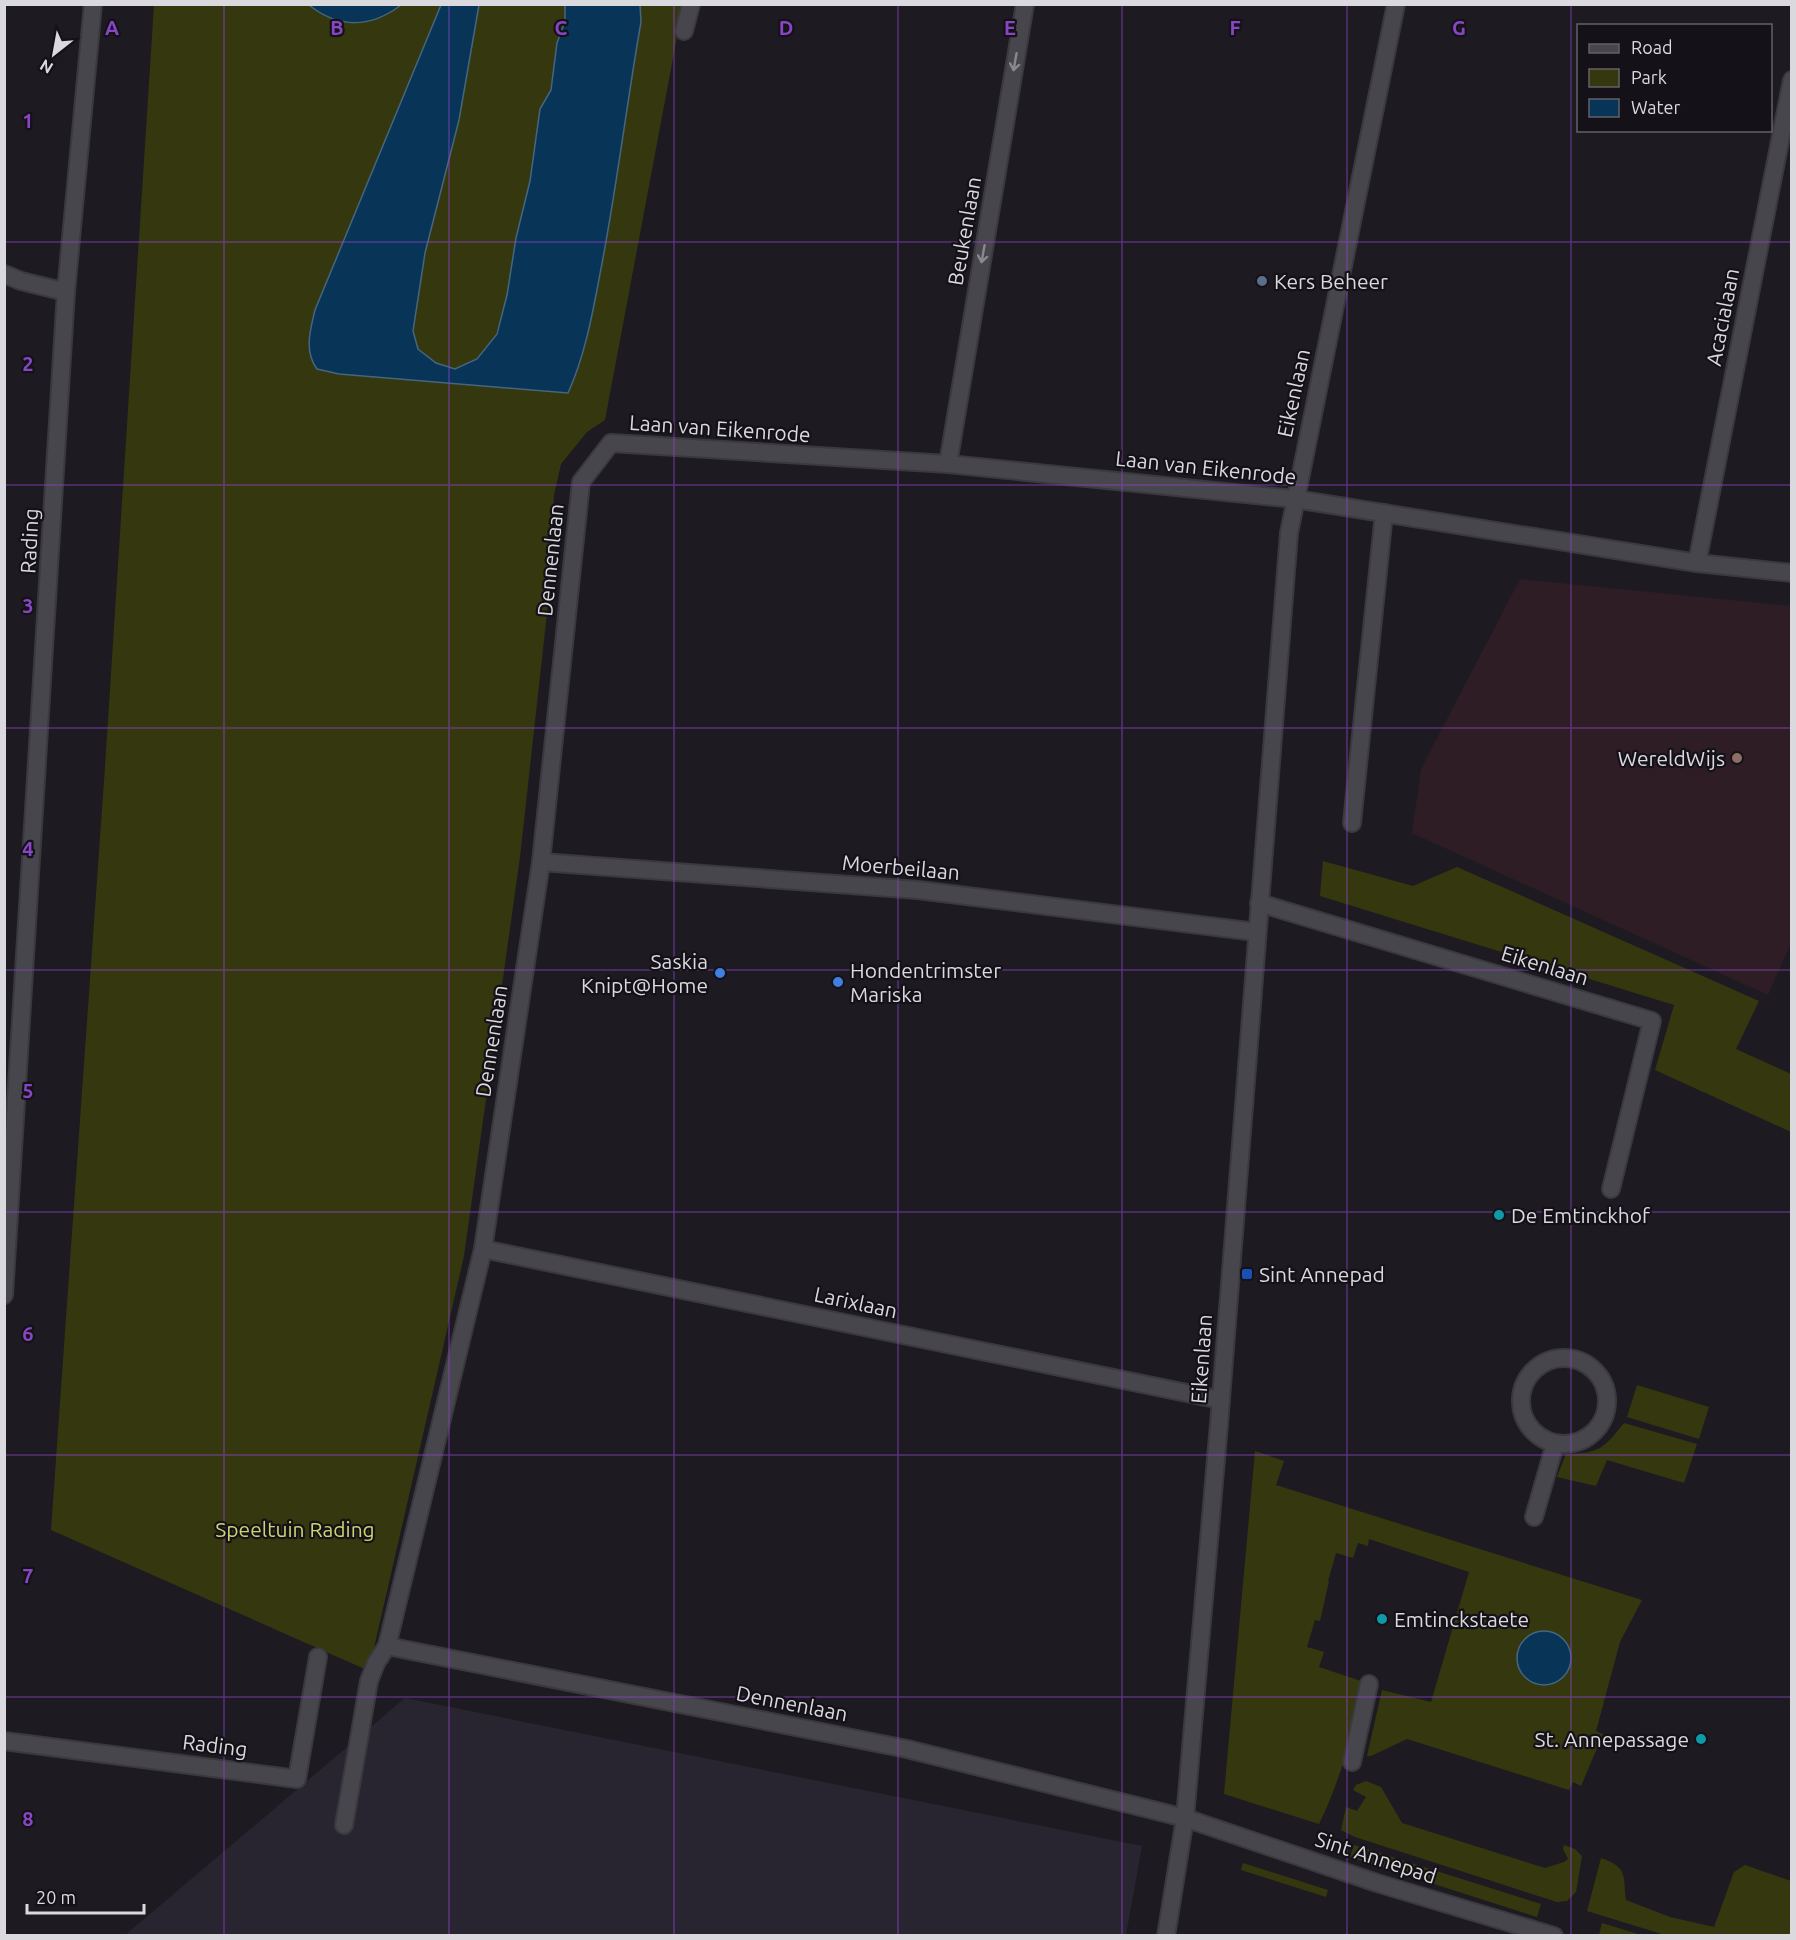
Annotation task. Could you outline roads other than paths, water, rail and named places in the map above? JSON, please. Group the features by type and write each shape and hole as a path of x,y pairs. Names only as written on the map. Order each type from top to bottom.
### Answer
{"street":[{"name":"Rading","path":"4,1295 7,1278 66,292 93,4"},
{"path":"684,31 691,4"},
{"name":"Beukenlaan","path":"948,464 1025,4"},
{"name":"Eikenlaan","path":"1166,1935 1185,1818 1221,1400 1289,533 1396,4"},
{"name":"Acacialaan","path":"1697,563 1791,81"},
{"path":"4,274 21,281 66,292"},
{"name":"Laan van Eikenrode","path":"611,443 948,464 1295,499 1697,563 1791,573"},
{"name":"Dennenlaan","path":"344,1825 369,1681 376,1663 387,1646 483,1249 541,862 581,482 611,443"},
{"path":"1352,823 1384,513"},
{"name":"Moerbeilaan","path":"541,862 918,890 1256,932"},
{"name":"Eikenlaan","path":"1259,903 1652,1021 1611,1189"},
{"name":"Larixlaan","path":"483,1249 1221,1400"},
{"path":"1568,1358 1582,1362 1594,1370 1602,1381 1606,1395 1606,1408 1602,1421 1582,1440 1569,1444 1555,1444 1542,1438 1531,1429 1522,1409 1523,1388 1530,1375 1540,1365 1568,1358"},
{"path":"1534,1517 1555,1444"},
{"name":"Dennenlaan","path":"387,1646 906,1749 1185,1818"},
{"name":"Rading","path":"4,1741 297,1779 318,1657"},
{"path":"1352,1762 1369,1684"},
{"name":"Sint Annepad","path":"1185,1818 1377,1883 1554,1935"}],"water":[{"path":"309,5 401,5 378,18 355,23 332,18"},
{"path":"441,5 479,5 459,120 425,253 413,331 418,349 436,363 455,369 477,359 497,334 530,181 540,109 551,90 557,43 565,21 565,5 640,5 641,22 605,247 587,337 568,393 339,374 317,369 310,355 309,341 315,310"},
{"path":"1539,1631 1549,1631 1559,1635 1567,1643 1571,1658 1567,1673 1559,1681 1549,1685 1539,1685 1529,1681 1521,1673 1517,1663 1517,1653 1521,1643 1529,1635"}],"place":[{"name":"Kers Beheer","path":"1262,281"},
{"name":"WereldWijs","path":"1737,758"},
{"name":"Saskia Knipt@Home","path":"720,973"},
{"name":"Hondentrimster Mariska","path":"838,982"},
{"name":"De Emtinckhof","path":"1499,1215"},
{"name":"Sint Annepad","path":"1247,1274"},
{"name":"Emtinckstaete","path":"1382,1619"},
{"name":"St. Annepassage","path":"1701,1739"}],"park label":[{"name":"Speeltuin Rading","path":"295,1529"}]}
